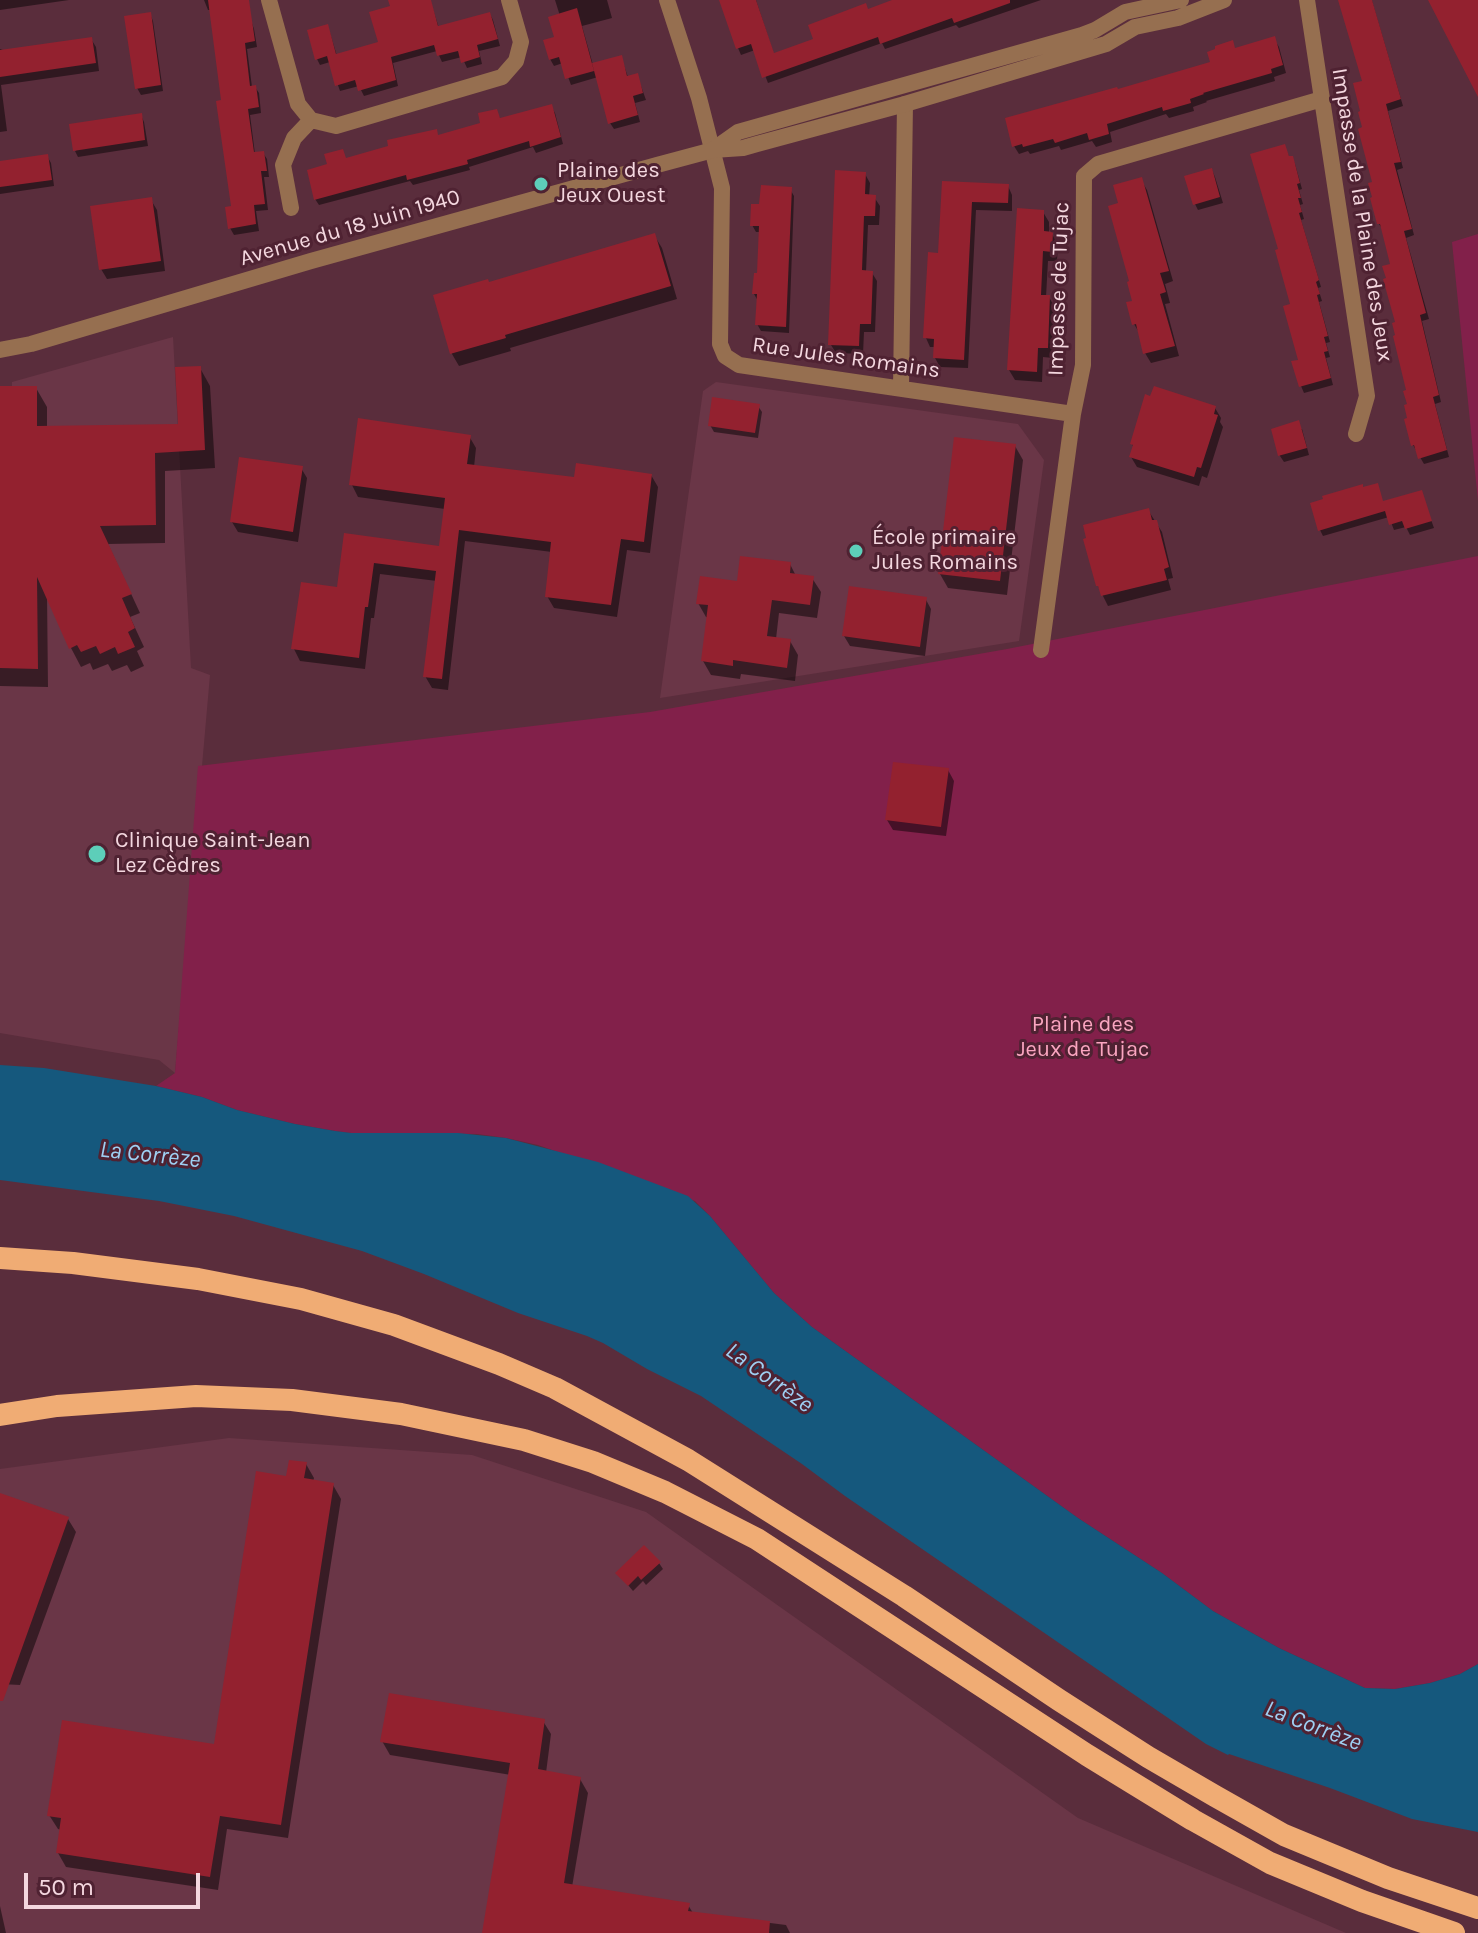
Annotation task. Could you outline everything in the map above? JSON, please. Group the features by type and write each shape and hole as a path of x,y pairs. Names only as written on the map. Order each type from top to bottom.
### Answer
{"highway":[{"path":"0,1258 73,1263 182,1277 301,1299 394,1325 555,1388 688,1460 904,1596 1135,1749 1284,1835 1388,1878 1478,1908"},
{"path":"0,1415 57,1406 196,1396 292,1400 416,1417 524,1440 593,1462 665,1492 757,1539 1087,1755 1270,1863 1362,1901 1454,1933"}],"street":[{"path":"269,0 298,104 311,120 336,126 502,77 516,61 521,42 509,0"},
{"path":"667,0 713,150"},
{"name":"Avenue du 18 Juin 1940","path":"713,150 738,132 1082,35 1129,13 1181,0"},
{"name":"Avenue du 18 Juin 1940","path":"1129,13 1178,18 1224,0"},
{"name":"Impasse de la Plaine des Jeux","path":"1307,0 1367,396 1356,434"},
{"name":"Avenue du 18 Juin 1940","path":"0,350 31,344 311,261 713,150 743,148 905,104 1106,44 1129,13"},
{"name":"Impasse de Tujac","path":"1041,650 1073,414 1083,365 1084,176 1098,164 1322,99"},
{"path":"901,388 905,104"},
{"path":"291,208 283,165 294,138 311,120"},
{"name":"Rue Jules Romains","path":"713,150 722,188 720,344 725,356 739,365 1073,414"}],"shaded area":[{"name":"Clinique Saint-Jean Lez Cèdres","path":"173,337 191,668 210,675 175,1073 159,1060 0,1033 0,386 12,386 12,382"},
{"name":"École primaire Jules Romains","path":"716,382 1018,424 1044,460 1019,641 660,698 703,391"},
{"path":"229,1438 472,1455 646,1512 1078,1818 1346,1933 0,1933 0,1469"}],"green space":[{"path":"1478,234 1478,501 1452,242"},
{"name":"Plaine des Jeux de Tujac","path":"1478,556 1478,1664 1460,1674 1395,1689 1365,1688 1279,1648 1213,1611 812,1327 774,1293 695,1201 538,1145 506,1138 477,1134 335,1131 237,1110 202,1097 156,1086 175,1073 198,766 650,712 1007,649"}],"water":[{"name":"La Corrèze","path":"0,1065 44,1068 156,1086 202,1097 237,1110 335,1131 458,1133 506,1138 598,1162 688,1196 710,1216 774,1293 812,1327 1213,1611 1279,1648 1365,1688 1395,1689 1430,1683 1460,1674 1478,1664 1478,1832 1412,1819 1228,1755 1206,1744 701,1396 603,1343 362,1251 234,1216 159,1201 0,1180"}],"building":[{"path":"208,0 249,0 255,41 245,43 250,86 256,85 259,107 248,109 254,152 264,151 267,171 261,171 265,204 254,205 256,224 228,229 225,207 231,206 216,101 221,100"},
{"path":"388,0 431,0 438,26 490,12 498,39 477,45 480,57 461,63 458,51 437,56 434,45 391,57 396,80 358,91 355,80 335,86 327,56 315,60 307,30 328,24 336,54 378,42 369,12 390,6"},
{"path":"719,0 756,0 774,53 813,39 808,25 866,3 868,9 892,0 1010,0 1010,3 954,23 952,18 880,44 878,37 762,78 751,44 736,49"},
{"path":"1338,0 1372,0 1401,99 1386,104 1401,162 1394,163 1412,229 1404,231 1426,313 1420,315 1439,395 1433,397 1447,450 1418,459 1404,419 1407,418 1404,405 1407,404 1403,391 1406,390 1393,336 1392,323 1395,322 1383,279 1386,278 1382,266 1390,264 1370,198 1368,183 1372,182 1358,129 1362,127 1353,83 1362,81"},
{"path":"1428,0 1478,0 1478,97"},
{"path":"577,8 594,71 565,79 559,57 549,60 543,40 554,37 548,17"},
{"path":"151,12 161,85 135,89 124,16"},
{"path":"1275,36 1283,65 1271,69 1272,73 1203,93 1190,99 1191,103 1163,111 1162,107 1107,124 1109,134 1089,140 1087,133 1055,143 1053,139 1012,147 1005,118 1210,62 1207,52 1233,40 1235,48"},
{"path":"92,37 96,63 0,77 0,50"},
{"path":"622,55 627,76 638,73 643,93 633,96 638,115 608,124 592,63"},
{"path":"552,104 561,137 530,147 529,141 467,160 468,164 407,180 406,175 314,200 307,170 327,164 324,154 343,149 346,158 388,146 387,140 437,129 438,135 480,123 478,113 497,109 500,118"},
{"path":"142,113 145,140 73,151 69,124"},
{"path":"1285,144 1289,156 1293,156 1300,183 1297,184 1302,212 1299,213 1319,280 1316,282 1320,294 1317,295 1328,336 1324,337 1328,351 1324,352 1331,378 1299,387 1291,361 1298,360 1283,306 1290,304 1275,250 1278,249 1250,154"},
{"path":"48,154 52,180 0,187 0,161"},
{"path":"1212,168 1220,197 1193,205 1184,176"},
{"path":"835,170 866,172 865,194 876,195 875,216 864,216 862,270 873,271 871,324 860,324 859,346 828,345"},
{"path":"1142,177 1169,271 1160,273 1166,292 1160,294 1175,346 1143,354 1136,324 1132,325 1126,302 1132,301 1129,281 1108,206 1118,203 1113,185"},
{"path":"942,181 1009,184 1008,203 972,202 964,360 933,358 934,339 923,338 928,252 938,253"},
{"path":"761,185 792,187 786,327 755,325 757,294 752,294 754,273 757,273 759,226 750,226 751,204 759,204"},
{"path":"152,197 161,261 99,270 90,206"},
{"path":"1017,208 1044,210 1044,231 1053,232 1052,252 1043,251 1041,295 1050,295 1048,348 1038,348 1037,372 1007,370"},
{"path":"655,233 671,286 450,354 433,295 488,279 489,282"},
{"path":"201,366 205,450 155,453 156,525 100,526 132,594 122,598 135,628 128,632 135,647 118,654 115,647 100,654 96,646 81,652 77,645 69,649 37,577 38,669 0,668 0,386 37,386 37,426 178,424 175,367"},
{"path":"1154,386 1216,406 1214,414 1218,415 1201,468 1197,467 1194,477 1129,457 1145,394 1150,396"},
{"path":"712,397 760,404 755,433 708,426"},
{"path":"358,418 471,435 467,464 574,477 576,463 652,474 644,542 621,539 611,605 545,597 551,542 459,530 442,679 423,677 436,571 374,563 359,658 291,649 301,582 337,587 344,533 439,546 445,498 349,485"},
{"path":"1299,420 1307,448 1278,456 1271,429"},
{"path":"954,437 1016,444 1000,581 938,574"},
{"path":"239,457 303,466 293,532 230,522"},
{"path":"1378,483 1383,501 1422,490 1432,521 1405,529 1402,521 1389,525 1385,511 1318,531 1310,503 1323,499 1322,496 1363,484 1363,487"},
{"path":"1149,508 1152,520 1157,520 1169,567 1164,569 1167,580 1101,596 1083,539 1086,538 1083,525"},
{"path":"740,556 791,562 790,573 814,576 810,605 772,600 767,636 791,639 787,668 733,660 733,666 701,661 708,605 696,604 700,576 737,581"},
{"path":"849,586 927,597 920,647 842,636"},
{"path":"893,762 949,768 941,827 885,820"},
{"path":"289,1460 307,1462 304,1478 334,1483 281,1825 220,1816 210,1877 56,1853 61,1818 47,1816 62,1720 214,1744 256,1471 286,1476"},
{"path":"0,1493 69,1517 3,1701 0,1701"},
{"path":"644,1545 661,1562 641,1580 638,1576 628,1586 615,1573"},
{"path":"389,1693 545,1719 538,1769 581,1777 564,1883 690,1903 688,1911 770,1921 769,1933 482,1933 510,1763 380,1742"}],"place":[{"name":"Plaine des Jeux Ouest","path":"541,184"},
{"name":"École primaire Jules Romains","path":"856,551"},
{"name":"Clinique Saint-Jean Lez Cèdres","path":"97,854"}]}
